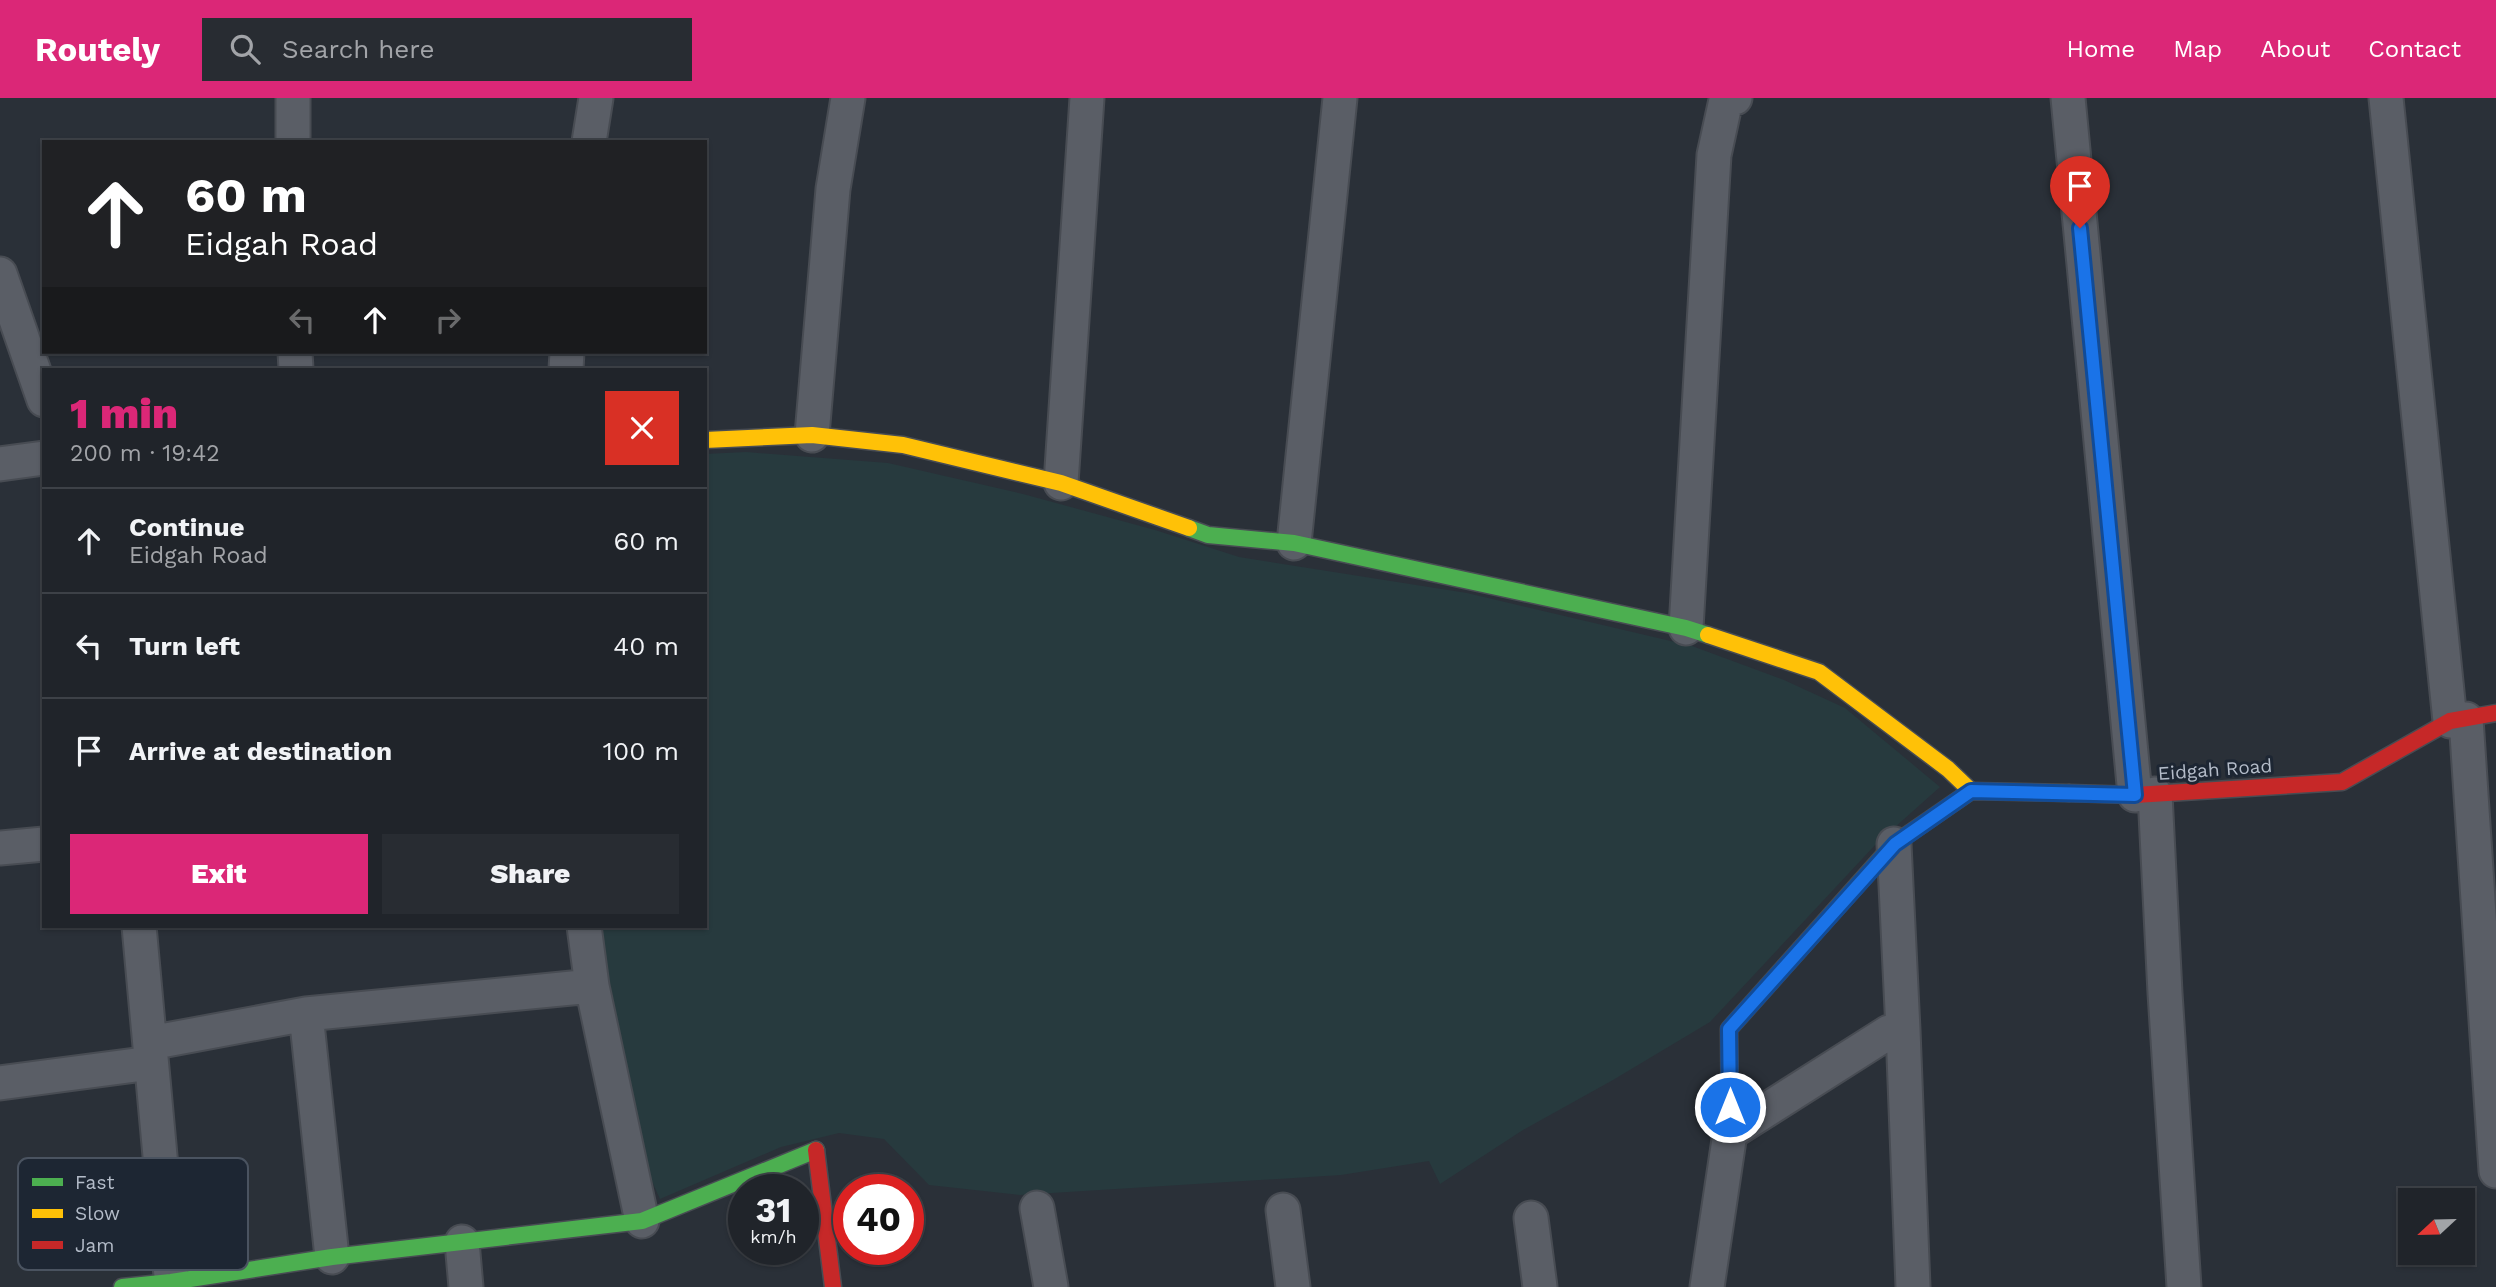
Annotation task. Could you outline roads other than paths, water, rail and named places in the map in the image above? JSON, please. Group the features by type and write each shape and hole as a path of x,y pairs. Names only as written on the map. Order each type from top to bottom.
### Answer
{"street":[{"path":"293,98 293,140"},
{"path":"589,140 596,98"},
{"path":"812,435 833,189 848,98"},
{"path":"1061,484 1087,98"},
{"path":"1294,543 1340,98"},
{"path":"1686,628 1714,155 1726,100 1735,98"},
{"path":"2068,98 2165,993 2184,1287"},
{"path":"2386,98 2471,718 2496,1171"},
{"path":"0,274 42,394"},
{"path":"707,440 812,435 903,445 1061,484 1208,535 1294,543 1686,628 1819,672 1948,769 1971,791 1895,844 1729,1029 1730,1133 1707,1287"},
{"path":"0,464 42,458"},
{"name":"Eidgah Road","path":"1971,791 2145,795 2342,782 2471,718"},
{"path":"0,848 42,844"},
{"path":"1895,844 1913,1287"},
{"path":"139,928 161,1158"},
{"path":"583,928 592,986 642,1221"},
{"path":"0,1083 151,1053 306,1014 592,986"},
{"path":"306,1014 332,1257"},
{"path":"1730,1133 1889,1032 1903,1030"},
{"path":"122,1287 172,1284 332,1257 642,1221 817,1150 833,1287"},
{"path":"1037,1208 1051,1287"},
{"path":"1283,1210 1293,1287"},
{"path":"1531,1218 1540,1287"},
{"path":"462,1242 466,1287"}]}
